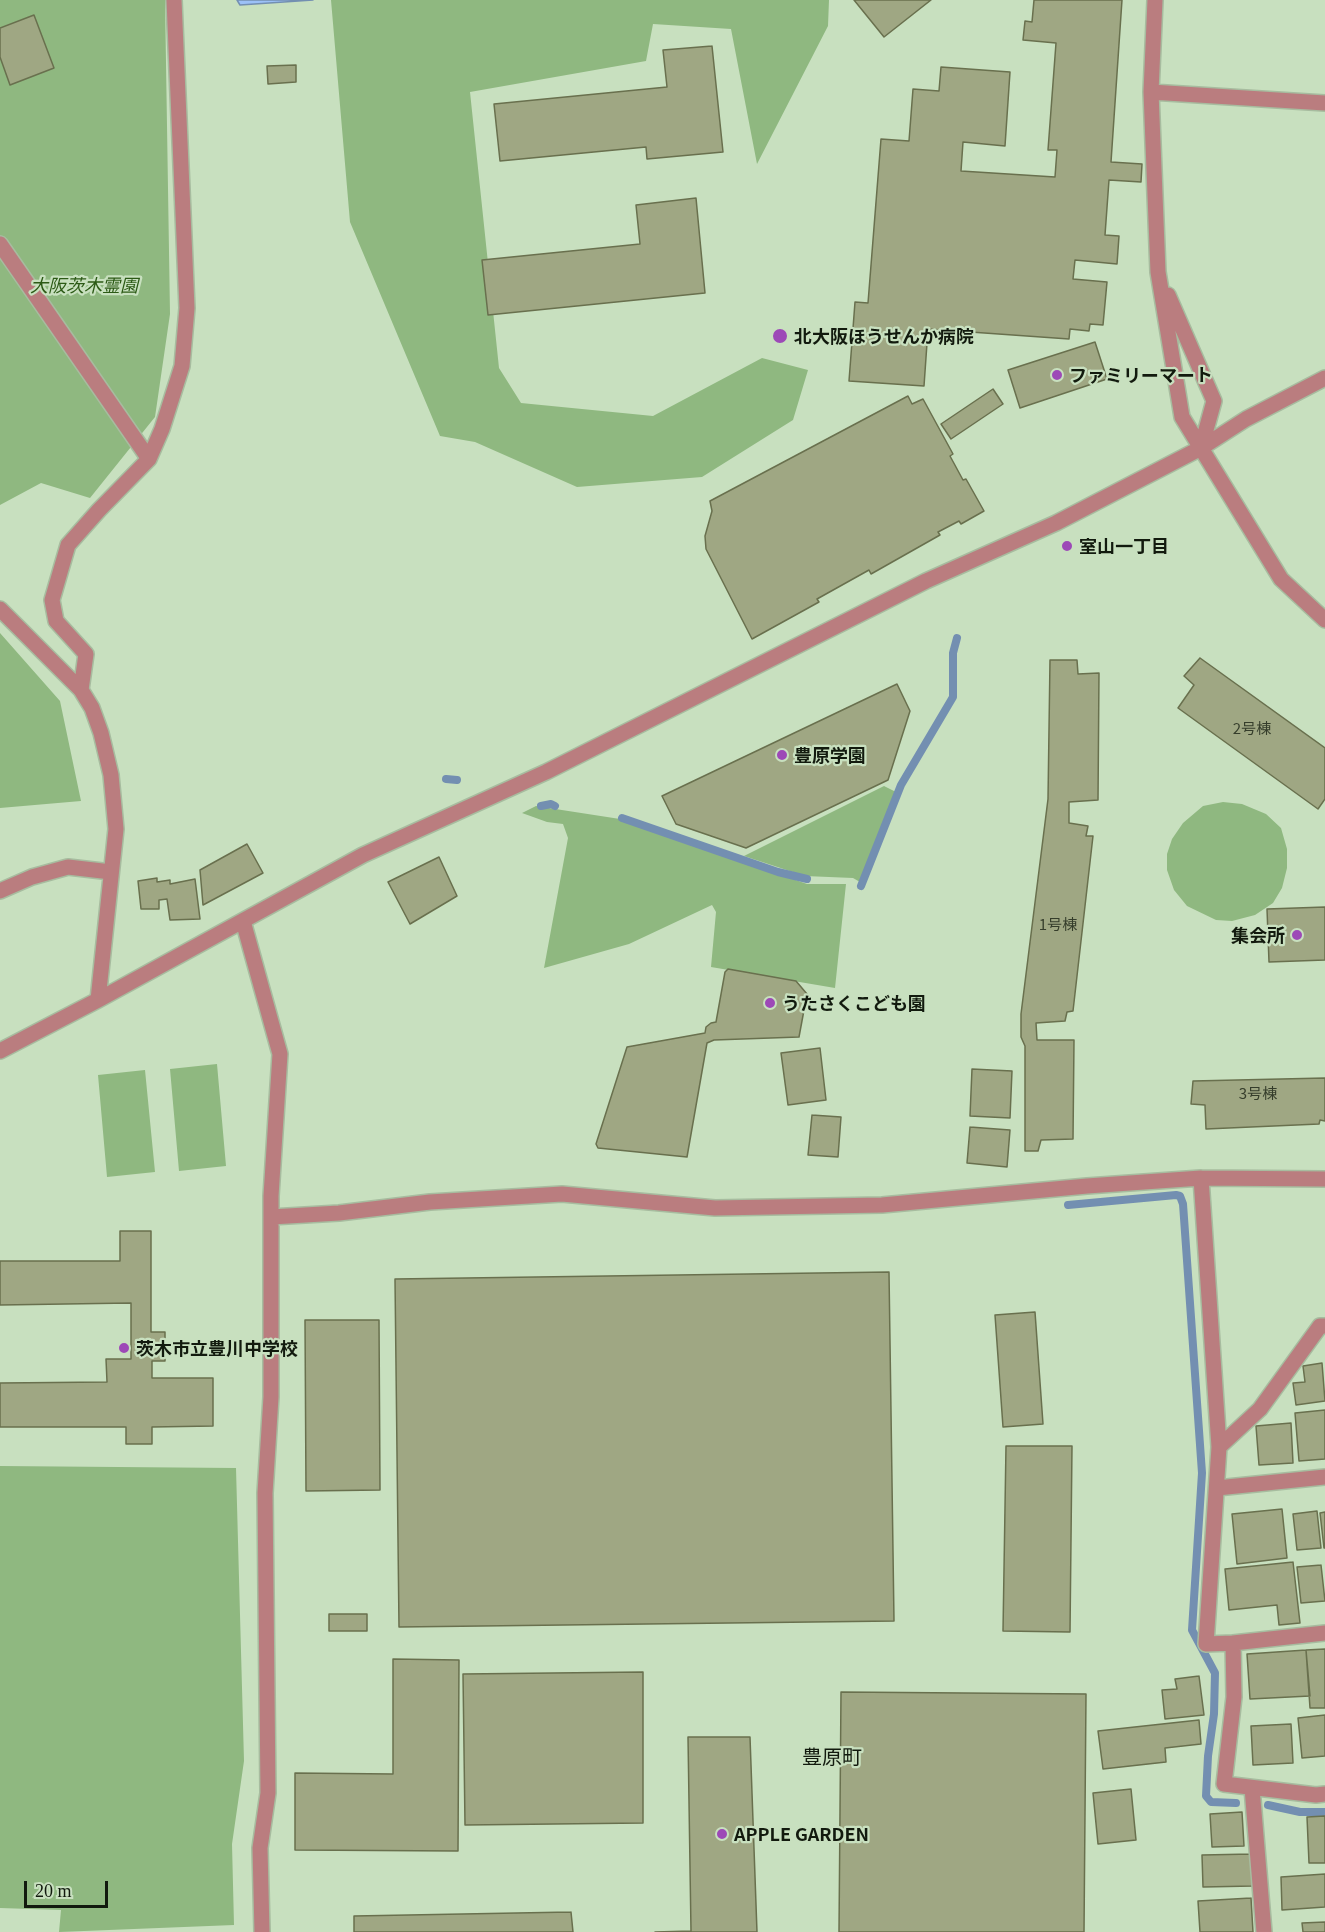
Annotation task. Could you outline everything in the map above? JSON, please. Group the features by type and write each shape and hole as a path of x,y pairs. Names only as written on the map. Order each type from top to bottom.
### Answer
{"street":[{"path":"81,690 86,654 56,621 52,600 68,545 149,459 162,429 182,366 187,308 174,0"},
{"path":"1155,0 1151,92 1158,272 1182,417 1281,579 1325,620"},
{"path":"1151,92 1325,103"},
{"path":"0,244 149,459"},
{"path":"1158,272 1214,402 1201,448"},
{"path":"0,1051 363,855 546,772 926,581 1056,523 1201,448 1246,419 1325,378"},
{"path":"0,609 81,690 92,708 98,725 111,775 116,829 98,1000"},
{"path":"0,891 32,877 68,867 111,872"},
{"path":"243,921 280,1054 271,1217 271,1397 266,1494 268,1793 260,1848 262,1932"},
{"path":"271,1217 339,1213 430,1202 562,1194 716,1208 882,1205 1201,1178 1325,1179"},
{"path":"1201,1178 1219,1447 1206,1644 1325,1633"},
{"path":"1219,1447 1260,1409 1320,1326 1325,1326"},
{"path":"1216,1488 1325,1477"},
{"path":"1233,1643 1234,1697 1224,1784 1316,1795 1325,1794"},
{"path":"1252,1788 1264,1932"}],"green space":[{"name":"大阪茨木霊園","path":"0,0 165,0 170,314 155,417 90,498 41,483 0,505"},
{"path":"331,0 829,0 828,26 757,164 731,29 653,24 646,61 470,92 499,368 521,403 653,416 762,358 808,370 793,420 702,477 577,487 475,442 440,436 350,222"},
{"path":"0,633 60,701 81,801 0,808"},
{"path":"884,786 896,792 860,882 853,878 805,876 744,856"},
{"path":"1223,802 1242,804 1266,814 1281,828 1287,849 1287,868 1282,888 1273,903 1255,915 1232,921 1216,920 1187,906 1174,890 1167,870 1167,854 1172,839 1183,823 1203,806"},
{"path":"536,806 620,819 807,884 846,884 835,988 711,967 716,912 712,905 629,944 544,968 568,838 563,824 547,822 522,813"},
{"path":"217,1064 226,1166 179,1171 170,1069"},
{"path":"145,1070 155,1172 107,1177 98,1075"},
{"path":"0,1466 236,1468 244,1761 232,1844 234,1925 59,1932 61,1910 0,1908"}],"water":[{"path":"237,0 313,0 240,5"}],"building":[{"path":"854,0 931,0 884,37"},
{"path":"1034,0 1122,0 1111,162 1142,164 1141,182 1109,180 1105,235 1119,236 1117,264 1075,260 1073,279 1107,282 1103,325 1090,324 1089,331 1070,329 1069,339 928,329 924,386 849,381 855,302 868,303 881,139 909,141 913,89 939,91 941,67 1010,72 1005,146 963,142 961,171 1055,177 1057,150 1048,150 1056,43 1023,40 1025,21 1032,22"},
{"path":"34,15 54,68 10,85 0,57 0,28"},
{"path":"712,46 723,152 647,159 646,147 500,161 494,104 667,87 663,50"},
{"path":"296,65 296,82 268,84 267,66"},
{"path":"696,198 705,293 488,315 482,260 640,244 636,205"},
{"name":"ファミリーマート","path":"1095,342 1107,379 1020,408 1008,370"},
{"path":"993,389 1003,404 951,439 941,424"},
{"path":"908,396 912,404 923,399 953,454 950,456 963,480 966,479 984,511 961,524 959,521 938,532 940,535 871,574 869,570 817,599 819,602 752,639 706,549 705,536 712,511 710,501"},
{"path":"1200,658 1325,748 1325,799 1318,809 1178,708 1194,685 1184,676"},
{"path":"1050,660 1077,660 1078,674 1099,673 1098,800 1069,802 1069,823 1088,826 1086,836 1093,836 1073,1011 1067,1012 1065,1021 1036,1023 1037,1040 1074,1040 1073,1139 1041,1140 1038,1151 1025,1151 1025,1046 1021,1037 1021,1014 1048,799"},
{"path":"897,684 910,711 888,780 746,848 676,824 662,796"},
{"path":"247,844 263,873 203,905 200,870"},
{"path":"439,857 457,896 410,924 388,882"},
{"path":"157,878 157,882 170,880 170,884 195,879 200,919 170,920 167,899 159,900 159,909 141,909 138,881"},
{"name":"集会所","path":"1325,907 1325,960 1269,962 1267,909"},
{"path":"728,969 796,981 807,994 799,1037 714,1040 707,1043 687,1157 598,1148 596,1144 627,1047 705,1033 706,1027 716,1022 725,972"},
{"path":"820,1048 826,1100 788,1105 781,1053"},
{"path":"972,1069 1012,1071 1010,1118 970,1116"},
{"path":"1325,1078 1325,1121 1320,1120 1319,1124 1206,1129 1205,1105 1191,1104 1193,1081"},
{"path":"812,1115 841,1117 838,1157 808,1155"},
{"path":"970,1127 1010,1130 1007,1167 967,1163"},
{"path":"120,1231 151,1231 151,1332 165,1332 165,1361 152,1361 152,1378 213,1378 213,1426 152,1427 152,1444 126,1444 126,1427 0,1427 0,1383 107,1382 106,1359 131,1359 131,1303 0,1305 0,1261 120,1261"},
{"path":"889,1272 894,1621 399,1627 395,1279"},
{"path":"1035,1312 1043,1424 1003,1427 995,1315"},
{"path":"305,1320 379,1320 380,1490 306,1491"},
{"path":"1322,1363 1325,1401 1296,1405 1293,1383 1305,1382 1303,1366"},
{"path":"1325,1410 1325,1459 1299,1461 1295,1413"},
{"path":"1291,1423 1293,1463 1259,1465 1256,1426"},
{"path":"1006,1446 1072,1446 1070,1632 1003,1631"},
{"path":"1282,1509 1287,1558 1237,1564 1232,1514"},
{"path":"1317,1511 1321,1548 1297,1550 1293,1514"},
{"path":"1325,1512 1325,1548 1324,1548 1320,1513"},
{"path":"1293,1562 1300,1623 1279,1625 1277,1605 1229,1610 1225,1569"},
{"path":"1321,1565 1325,1601 1301,1603 1297,1567"},
{"path":"329,1614 367,1614 367,1631 329,1631"},
{"path":"1325,1649 1325,1708 1310,1708 1306,1650"},
{"path":"1306,1650 1310,1696 1250,1699 1247,1654"},
{"path":"393,1659 459,1660 458,1851 295,1850 295,1773 393,1774"},
{"path":"643,1672 643,1823 465,1825 463,1674"},
{"path":"1199,1676 1204,1715 1165,1719 1162,1690 1177,1689 1175,1679"},
{"path":"841,1692 1086,1694 1084,1932 839,1932"},
{"path":"1325,1715 1325,1756 1302,1758 1298,1718"},
{"path":"1199,1720 1201,1744 1165,1748 1166,1762 1103,1769 1098,1731"},
{"path":"1291,1724 1293,1763 1253,1765 1251,1726"},
{"name":"APPLE GARDEN","path":"688,1737 750,1737 757,1932 655,1932 691,1931"},
{"path":"1131,1789 1136,1840 1098,1844 1093,1793"},
{"path":"1242,1812 1244,1846 1212,1847 1210,1814"},
{"path":"1325,1816 1325,1863 1309,1863 1307,1817"},
{"path":"1252,1854 1253,1886 1203,1887 1202,1855"},
{"path":"1325,1874 1325,1907 1282,1910 1281,1877"},
{"path":"1251,1898 1253,1932 1200,1932 1198,1901"},
{"path":"571,1912 573,1932 354,1932 354,1916"},
{"path":"1325,1922 1325,1932 1303,1932 1302,1923"}],"waterway":[{"path":"861,886 901,785 953,697 953,653 957,638"},
{"path":"446,779 457,780"},
{"path":"541,806 551,804 555,806"},
{"path":"622,818 778,872 807,879"},
{"path":"1068,1205 1176,1195 1180,1196 1183,1204 1202,1473 1192,1630 1215,1673 1214,1714 1208,1756 1206,1796 1211,1802 1236,1803"},
{"path":"1268,1805 1300,1812 1325,1812"}],"place":[{"name":"北大阪ほうせんか病院","path":"780,336"},
{"name":"ファミリーマート","path":"1057,375"},
{"name":"室山一丁目","path":"1067,546"},
{"name":"豊原学園","path":"782,755"},
{"name":"集会所","path":"1297,935"},
{"name":"うたさくこども園","path":"770,1003"},
{"name":"茨木市立豊川中学校","path":"124,1348"},
{"name":"APPLE GARDEN","path":"722,1834"}],"district":[{"name":"豊原町","path":"832,1756"}]}
